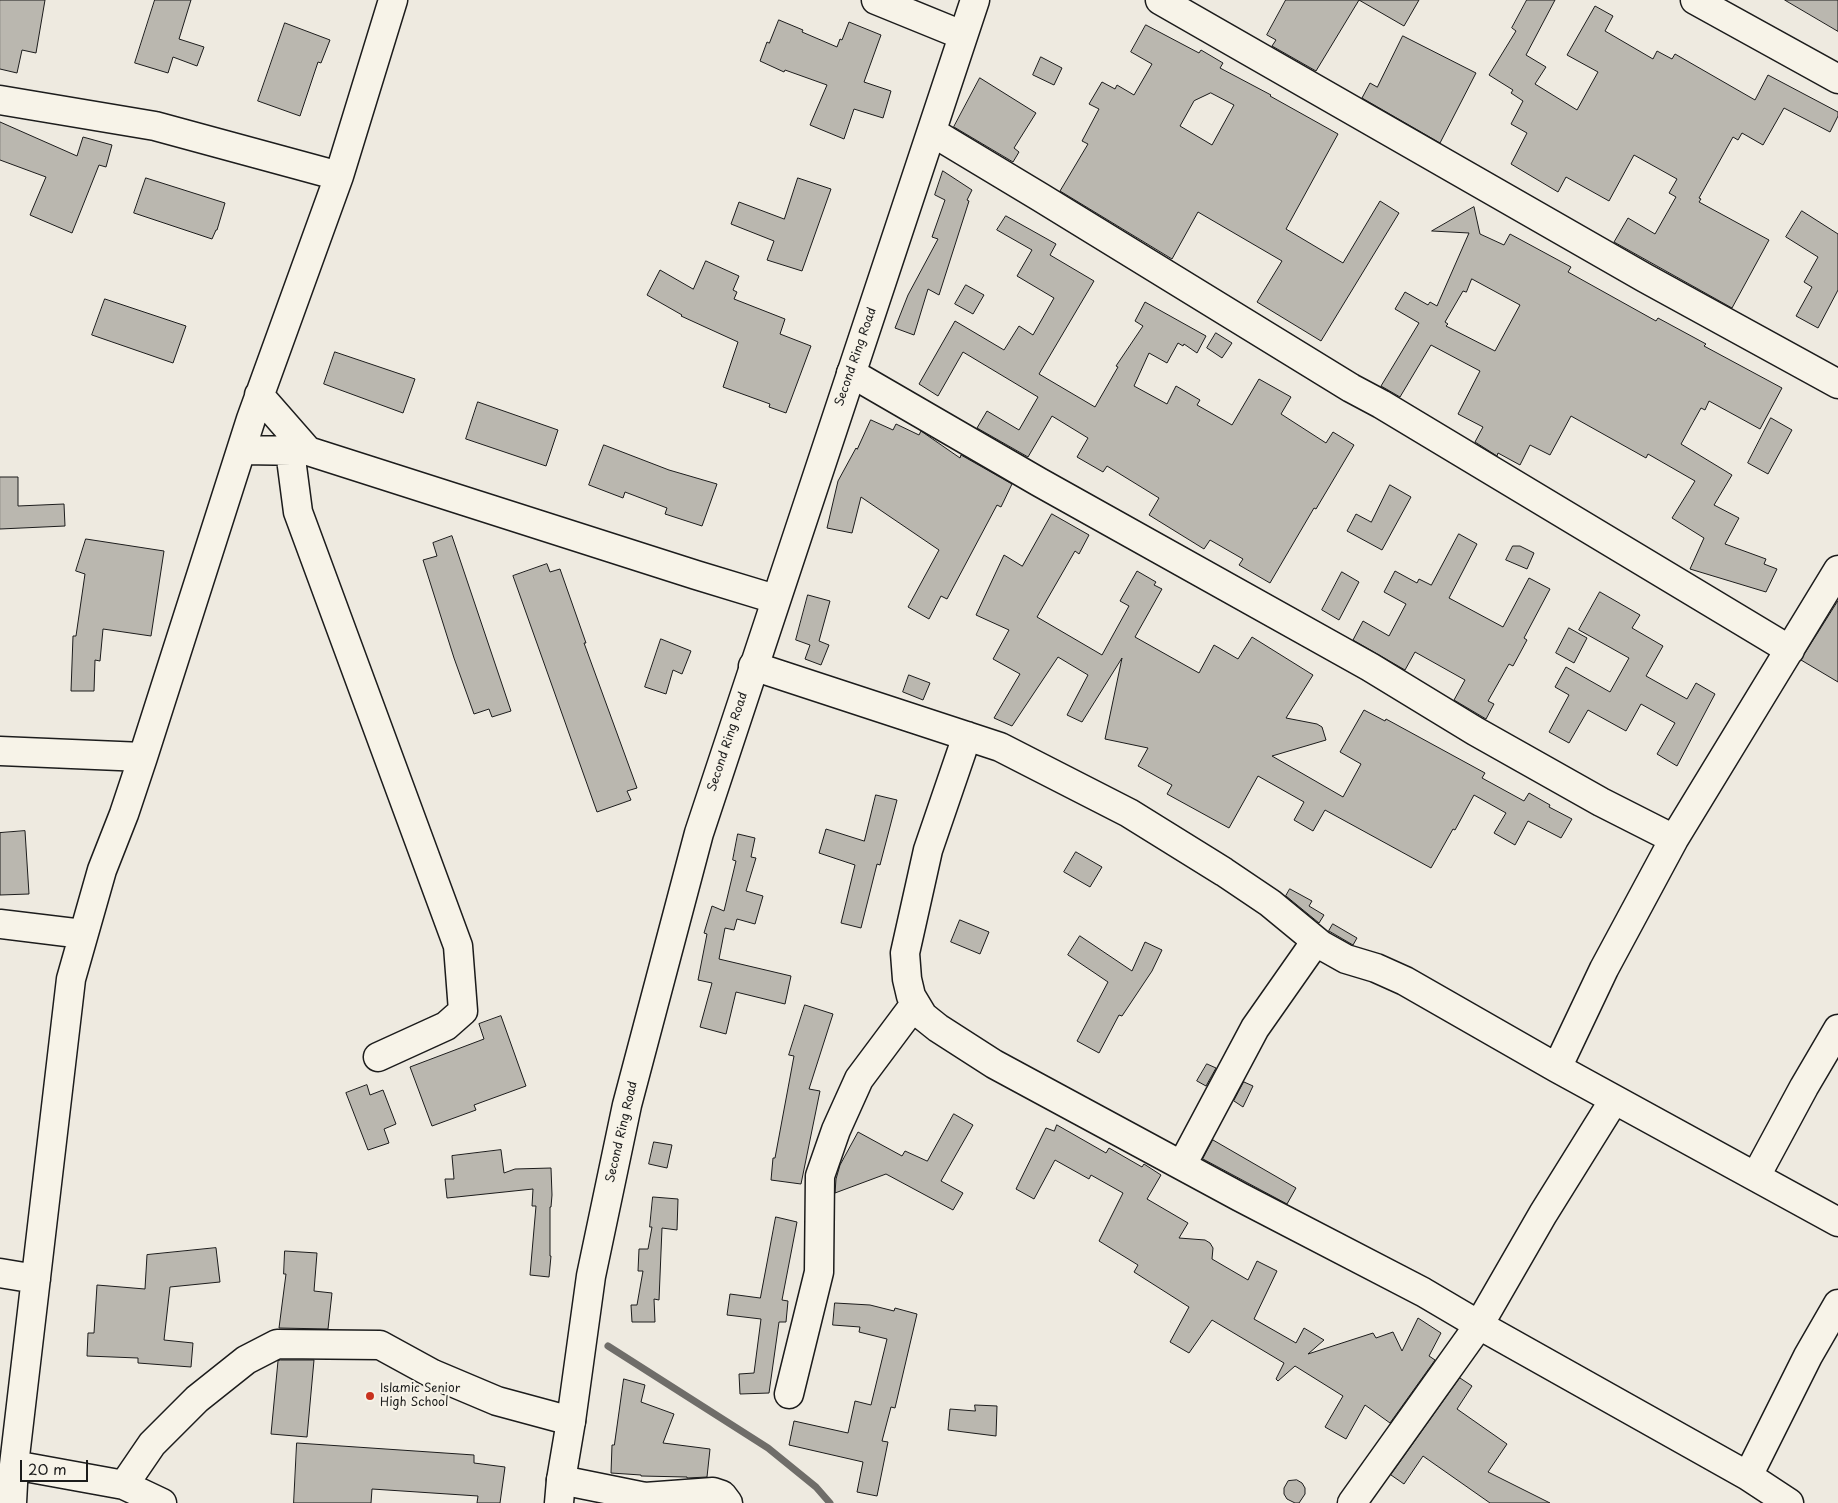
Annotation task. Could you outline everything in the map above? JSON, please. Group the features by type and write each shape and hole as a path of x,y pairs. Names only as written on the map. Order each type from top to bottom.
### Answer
{"street":[{"path":"12,1503 14,1465 70,979 102,870 124,814 143,757 259,395 339,176 392,0"},
{"path":"876,0 962,35"},
{"name":"Second Ring Road","path":"560,1491 591,1276 627,1105 698,833 975,0"},
{"path":"1160,0 1645,278 1838,384"},
{"path":"1704,2 1838,79"},
{"path":"0,100 155,126 339,176"},
{"path":"932,132 1040,196 1139,259 1351,388 1381,404 1790,650"},
{"path":"850,373 1039,482 1370,667 1500,745 1601,802 1674,839"},
{"path":"259,395 299,451 298,512 458,946 463,1011 446,1026 378,1058"},
{"path":"242,450 299,451 775,599"},
{"path":"1557,1068 1604,969 1674,839 1838,570"},
{"path":"753,666 882,706 1000,747 1129,813 1224,872 1270,903 1316,941 1346,959 1376,968 1405,980 1614,1100 1838,1222"},
{"path":"967,736 928,850 905,953 907,979 915,1004 923,1016 938,1028 994,1064 1240,1197 1423,1292 1748,1476 1789,1503"},
{"path":"0,751 143,757"},
{"path":"0,924 83,934"},
{"path":"1182,1165 1255,1028 1316,941"},
{"path":"789,1394 819,1272 820,1176 836,1130 858,1079 915,1004"},
{"path":"1756,1176 1838,1029"},
{"path":"1352,1503 1479,1325 1543,1214 1614,1100"},
{"path":"0,1273 36,1279"},
{"path":"1748,1476 1808,1356 1838,1304"},
{"path":"124,1485 152,1444 197,1399 246,1360 277,1344 380,1345 433,1374 497,1401 571,1421"},
{"path":"14,1465 124,1485 162,1503"},
{"path":"560,1491 644,1497 713,1492 722,1495 728,1503"}],"building":[{"path":"0,0 45,0 36,53 22,50 17,73 0,69"},
{"path":"155,0 191,0 179,39 204,47 197,66 173,57 168,73 135,63"},
{"path":"1286,0 1359,0 1316,71 1272,46 1276,40 1267,35"},
{"path":"1359,0 1419,0 1404,26"},
{"path":"1527,0 1555,0 1526,55 1546,67 1535,84 1577,110 1598,72 1567,55 1595,6 1613,16 1605,31 1653,59 1657,51 1672,59 1675,54 1755,100 1768,75 1838,112 1830,132 1784,108 1763,145 1742,133 1738,140 1733,137 1699,198 1701,199 1699,202 1769,240 1732,308 1614,242 1628,218 1655,234 1676,197 1669,193 1677,179 1634,155 1609,201 1566,177 1558,192 1511,164 1527,133 1511,124 1523,101 1511,93 1513,90 1489,75 1516,31 1512,28"},
{"path":"1785,0 1838,0 1838,31"},
{"path":"779,20 837,47 849,22 881,35 864,82 891,91 883,118 854,109 844,139 810,125 827,85 785,70 784,72 760,61 767,42 769,43"},
{"path":"285,23 330,40 321,63 318,62 300,116 258,101"},
{"path":"1146,25 1199,53 1201,50 1223,63 1220,68 1338,134 1286,229 1343,263 1380,201 1399,213 1321,341 1257,302 1282,261 1198,212 1172,259 1060,191 1088,144 1082,141 1099,109 1089,104 1102,82 1115,89 1117,85 1134,95 1152,64 1131,52","holes":["1211,93 1234,105 1212,145 1180,126 1194,101"]},
{"path":"1403,36 1476,73 1440,143 1362,98 1370,83 1377,87"},
{"path":"1041,57 1062,68 1054,85 1033,75"},
{"path":"980,78 1036,113 1014,148 1019,152 1013,162 954,127"},
{"path":"0,122 77,156 83,137 112,145 106,167 99,165 72,233 30,215 46,177 0,160"},
{"path":"943,171 972,190 967,200 969,201 939,295 928,289 914,335 895,328 908,295 938,239 932,237 945,200 935,195"},
{"path":"146,178 225,203 217,230 212,239 134,213"},
{"path":"798,178 831,189 802,271 767,260 774,241 731,224 739,202 784,219"},
{"path":"1474,207 1480,234 1504,245 1510,234 1571,267 1568,272 1656,321 1658,318 1706,344 1704,346 1782,388 1760,429 1709,401 1705,410 1701,408 1681,444 1732,475 1714,505 1739,518 1725,544 1766,559 1764,564 1777,569 1766,592 1690,569 1704,538 1672,518 1695,481 1648,454 1646,458 1571,416 1550,455 1530,445 1520,465 1498,453 1497,456 1475,442 1483,427 1458,414 1480,371 1431,345 1400,397 1381,386 1419,323 1395,309 1405,292 1428,305 1430,302 1437,306 1469,233 1432,231","holes":["1472,279 1520,305 1495,351 1446,326 1448,324 1445,322 1463,291 1466,292"]},
{"path":"1802,211 1838,234 1838,290 1818,328 1796,316 1812,287 1804,282 1818,257 1786,237"},
{"path":"1006,216 1056,244 1050,255 1094,281 1039,374 1095,407 1118,367 1116,366 1143,326 1135,321 1145,302 1206,336 1197,353 1184,344 1183,346 1178,343 1167,363 1149,353 1134,386 1167,404 1176,386 1200,400 1197,405 1232,425 1259,379 1291,397 1281,414 1326,443 1333,432 1354,445 1270,583 1239,565 1243,559 1210,540 1204,549 1149,515 1159,498 1107,466 1103,472 1077,457 1088,438 1052,416 1028,457 977,428 987,411 1019,430 1038,397 963,352 938,396 919,384 955,321 1004,350 1019,326 1033,335 1054,298 1017,276 1032,250 997,230"},
{"path":"706,261 739,276 733,290 737,292 734,299 785,319 780,334 811,346 786,413 769,407 770,404 723,387 738,342 681,316 647,295 660,270 693,289"},
{"path":"966,285 984,295 973,314 955,304"},
{"path":"105,299 186,326 173,363 92,335"},
{"path":"1216,333 1232,343 1222,358 1207,348"},
{"path":"335,352 415,379 403,413 324,384"},
{"path":"478,402 558,430 546,466 466,439"},
{"path":"1771,418 1792,430 1768,474 1748,463"},
{"path":"871,420 893,430 896,424 919,435 921,431 960,458 961,455 1012,484 1001,507 997,505 947,599 941,596 929,619 908,607 939,550 861,497 852,533 827,528 838,481"},
{"path":"604,445 669,470 717,484 702,526 665,514 667,508 625,492 623,498 589,485"},
{"path":"0,477 18,477 18,506 64,504 65,526 0,529"},
{"path":"1390,485 1411,497 1382,550 1347,531 1356,514 1371,522"},
{"path":"1052,514 1089,535 1079,554 1075,551 1037,617 1102,655 1129,606 1120,601 1137,571 1156,582 1154,585 1162,589 1135,637 1199,673 1214,645 1238,659 1252,637 1313,675 1286,718 1317,724 1322,727 1326,740 1272,756 1343,797 1361,764 1340,752 1364,710 1385,721 1386,719 1485,773 1482,778 1524,801 1529,793 1550,805 1549,807 1572,819 1561,838 1528,821 1515,845 1494,833 1506,813 1474,795 1431,868 1325,810 1313,831 1294,820 1304,802 1258,776 1229,828 1167,794 1172,785 1138,766 1148,748 1105,739 1122,658 1082,722 1067,715 1088,675 1058,657 1012,726 994,718 1020,674 993,659 1009,630 976,615 1004,555 1022,566"},
{"path":"1459,534 1477,544 1449,598 1503,627 1529,578 1550,589 1524,638 1527,640 1513,666 1509,664 1488,701 1494,704 1486,719 1454,700 1465,680 1415,652 1405,670 1353,640 1363,621 1389,636 1406,604 1384,592 1395,571 1417,583 1419,579 1431,585"},
{"path":"452,536 511,711 492,717 489,709 474,714 423,560 437,556 433,543"},
{"path":"86,539 164,551 151,636 103,629 100,661 95,660 94,691 71,691 73,636 76,636 85,574 76,571"},
{"path":"1513,546 1520,546 1534,553 1527,569 1506,560"},
{"path":"547,564 550,572 560,569 586,643 584,643 637,788 627,791 631,800 597,812 513,576"},
{"path":"1342,572 1359,582 1339,620 1322,610"},
{"path":"1600,592 1640,615 1632,628 1663,646 1646,676 1687,699 1696,683 1715,694 1677,766 1657,754 1675,723 1641,704 1626,731 1588,710 1569,743 1549,732 1569,695 1555,687 1566,667 1610,692 1629,658 1579,630"},
{"path":"808,595 830,601 819,641 829,645 821,665 805,659 810,645 796,640"},
{"path":"1838,601 1838,682 1801,660"},
{"path":"1569,628 1587,638 1574,663 1556,653"},
{"path":"661,639 691,651 682,674 673,670 666,694 645,687"},
{"path":"909,675 930,683 923,700 903,692"},
{"path":"876,795 897,800 880,865 877,864 861,928 841,923 855,865 819,853 826,829 864,841"},
{"path":"25,831 29,894 0,895 0,833"},
{"path":"738,834 755,838 751,857 756,858 746,891 763,896 755,924 737,919 734,930 725,928 719,959 791,976 785,1004 736,992 726,1034 700,1027 712,983 698,980 707,934 704,933 712,906 724,911 736,861 733,860"},
{"path":"1076,852 1102,867 1090,887 1064,872"},
{"path":"1290,889 1312,901 1309,906 1324,915 1319,923 1286,896"},
{"path":"960,920 989,932 980,954 951,942"},
{"path":"1333,924 1357,938 1353,945 1329,931"},
{"path":"1080,936 1132,971 1145,942 1162,950 1152,971 1122,1016 1119,1015 1099,1053 1077,1041 1108,982 1068,955"},
{"path":"805,1005 833,1014 809,1089 820,1091 801,1184 771,1180 773,1158 775,1158 794,1056 789,1055"},
{"path":"501,1016 526,1086 474,1105 476,1110 432,1126 410,1067 484,1039 479,1024"},
{"path":"1207,1064 1216,1068 1206,1086 1197,1081"},
{"path":"1244,1082 1253,1086 1243,1107 1234,1101"},
{"path":"367,1085 370,1095 383,1090 396,1124 384,1129 389,1143 368,1150 346,1093"},
{"path":"954,1114 973,1125 941,1181 963,1193 953,1210 886,1174 835,1193 840,1165 858,1132 902,1156 905,1151 927,1161"},
{"path":"1057,1125 1106,1153 1109,1148 1142,1167 1144,1164 1161,1175 1147,1199 1188,1223 1179,1238 1205,1240 1210,1243 1213,1248 1212,1259 1248,1280 1257,1261 1277,1271 1254,1319 1296,1343 1304,1328 1324,1340 1308,1354 1373,1333 1376,1338 1393,1332 1402,1351 1418,1318 1441,1333 1429,1356 1435,1360 1390,1423 1365,1405 1346,1439 1325,1427 1343,1396 1295,1366 1278,1381 1276,1379 1284,1363 1212,1320 1189,1353 1170,1342 1189,1307 1134,1272 1138,1265 1099,1241 1123,1193 1091,1175 1089,1179 1055,1160 1034,1199 1016,1189 1046,1128 1054,1131"},
{"path":"1213,1140 1296,1188 1287,1204 1203,1159"},
{"path":"654,1142 672,1145 667,1168 649,1164"},
{"path":"501,1150 504,1173 515,1169 551,1168 551,1256 549,1277 530,1275 536,1206 532,1206 533,1189 447,1198 445,1179 454,1179 452,1156"},
{"path":"653,1197 678,1199 677,1230 662,1228 659,1300 654,1299 655,1322 632,1322 631,1305 637,1305 643,1271 638,1271 639,1249 648,1249 652,1227 650,1227"},
{"path":"776,1217 797,1222 782,1300 788,1301 786,1322 779,1322 769,1393 740,1394 739,1374 754,1373 761,1319 727,1315 730,1294 760,1298"},
{"path":"216,1248 220,1282 170,1287 164,1340 193,1343 191,1367 138,1363 138,1358 87,1356 88,1333 94,1333 97,1285 145,1289 147,1255"},
{"path":"285,1251 317,1253 314,1291 332,1293 328,1329 279,1328 286,1274 284,1274"},
{"path":"835,1303 870,1305 894,1311 895,1308 917,1314 895,1408 891,1407 882,1441 888,1442 877,1496 857,1492 863,1462 789,1445 794,1421 848,1433 855,1401 871,1405 887,1339 859,1332 860,1327 833,1325"},
{"path":"314,1360 307,1437 271,1434 278,1361"},
{"path":"1460,1378 1472,1386 1457,1409 1507,1444 1488,1472 1550,1503 1490,1503 1423,1456 1404,1484 1391,1475"},
{"path":"624,1379 645,1385 641,1402 674,1414 663,1443 710,1449 707,1477 687,1478 611,1473 612,1445 614,1445"},
{"path":"975,1405 997,1406 996,1436 948,1430 950,1409 975,1411"},
{"path":"297,1443 474,1455 474,1463 505,1467 500,1503 477,1503 478,1496 372,1489 371,1503 294,1503"},
{"path":"1297,1480 1305,1488 1305,1494 1299,1503 1295,1503 1287,1499 1284,1494 1284,1488 1288,1481"}],"waterway":[{"path":"608,1346 768,1448 816,1487 830,1503"}],"place":[{"name":"Islamic Senior High School","path":"370,1396"}]}
